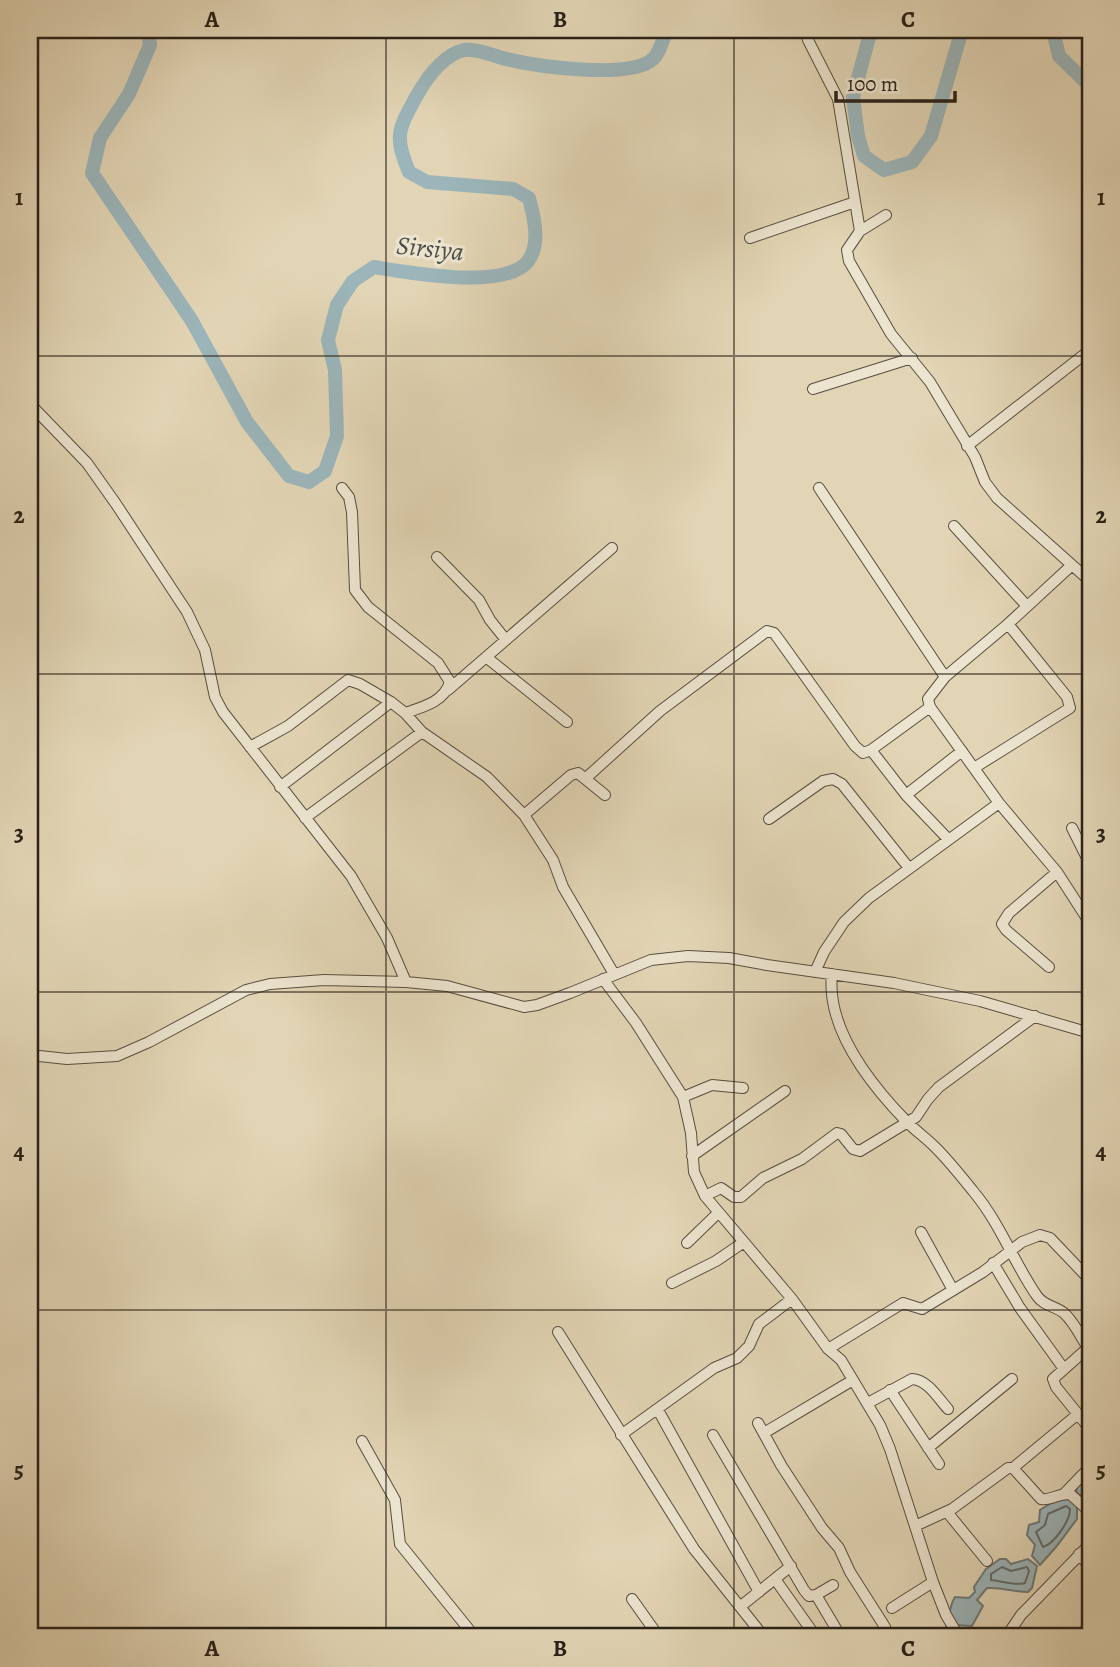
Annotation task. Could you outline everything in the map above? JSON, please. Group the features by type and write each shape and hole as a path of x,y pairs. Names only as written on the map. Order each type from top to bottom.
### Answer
{"street":[{"path":"806,30 808,40 838,99 860,231"},
{"path":"750,238 855,202"},
{"path":"886,215 860,231 847,250 849,261 891,334 930,382 975,457 985,482 997,498 1090,581"},
{"path":"967,446 1090,350"},
{"path":"813,389 912,358"},
{"path":"30,404 87,463 187,612 205,650 215,697 223,712 351,876 387,938 406,982"},
{"path":"342,488 349,497 352,512 355,590 368,607 438,663 450,682 447,691"},
{"path":"819,488 945,677"},
{"path":"954,526 1026,605"},
{"path":"405,713 427,706 447,691 612,548"},
{"path":"437,557 479,600 506,640"},
{"path":"1072,565 945,677 928,699 930,707 999,803 1057,872 1088,920 1090,928"},
{"path":"974,768 1070,708 1067,697 1008,624"},
{"path":"586,778 660,712 767,631 774,633 855,746 863,753 930,707"},
{"path":"486,657 567,722"},
{"path":"250,747 288,726 348,680 390,702 405,713 422,732 487,777 524,815 553,860 563,887 614,974"},
{"path":"280,787 390,702"},
{"path":"305,818 422,732"},
{"path":"871,750 906,795 948,839"},
{"path":"906,795 962,751"},
{"path":"524,815 571,775 578,773 605,795"},
{"path":"769,819 823,781 833,779 842,784 909,868"},
{"path":"815,972 824,951 844,922 869,898 999,803"},
{"path":"1072,828 1090,864"},
{"path":"1049,967 1002,924 1009,914 1057,872"},
{"path":"30,1055 67,1059 117,1056 149,1042 246,990 270,984 324,980 406,982 447,986 524,1007 537,1005 651,960 688,956 729,958 894,983 980,1001 1090,1033"},
{"path":"832,974 830,990 843,1037 907,1121 935,1147 976,1194 1037,1296 1048,1306 1066,1315 1089,1347 1056,1375 1054,1382 1090,1429"},
{"path":"603,979 636,1023 683,1097 691,1133 694,1172 705,1196 792,1299 828,1349 841,1360 868,1403 890,1449 946,1615 959,1637"},
{"path":"705,1196 722,1188 734,1197 741,1197 764,1178 803,1159 837,1133 841,1133 853,1149 860,1151 916,1117 939,1087 1035,1016"},
{"path":"683,1097 712,1085 743,1088"},
{"path":"692,1156 785,1091"},
{"path":"687,1243 718,1213"},
{"path":"921,1232 953,1290"},
{"path":"828,1349 904,1303 919,1310 1030,1238 1040,1235 1047,1236 1090,1280"},
{"path":"672,1283 716,1261 744,1242"},
{"path":"993,1263 1020,1308 1064,1368"},
{"path":"621,1435 714,1368 737,1358 749,1346 759,1324 792,1299"},
{"path":"558,1332 694,1549 764,1637"},
{"path":"868,1403 912,1379 919,1380 948,1409"},
{"path":"928,1448 1012,1379"},
{"path":"764,1433 853,1380"},
{"path":"890,1390 939,1464"},
{"path":"658,1410 759,1592"},
{"path":"915,1526 947,1512 1000,1473 1013,1468 1078,1414"},
{"path":"758,1423 822,1528 839,1548 850,1572 885,1627 885,1637"},
{"path":"713,1435 804,1590 809,1596 816,1595 833,1585"},
{"path":"362,1441 395,1500 400,1544 475,1637"},
{"path":"1013,1468 1041,1499 1048,1500 1064,1493 1090,1467"},
{"path":"1064,1493 1069,1494 1090,1512"},
{"path":"947,1512 987,1561"},
{"path":"1006,1637 1021,1615 1090,1544"},
{"path":"1079,1554 1090,1567"},
{"path":"741,1606 791,1566"},
{"path":"775,1579 816,1637"},
{"path":"892,1608 933,1581"},
{"path":"816,1595 841,1637"},
{"path":"632,1599 659,1637"},
{"path":"1082,1637 1090,1620"}],"water":[{"path":"1090,1469 1090,1501 1077,1493 1075,1478"},
{"path":"1068,1499 1077,1504 1077,1519 1040,1565 1032,1556 1035,1545 1027,1535 1029,1525 1039,1522 1040,1510 1056,1500"},
{"path":"1000,1559 1006,1559 1011,1564 1028,1559 1037,1566 1032,1588 1028,1592 987,1588 977,1600 983,1606 972,1626 956,1625 950,1630 946,1627 955,1597 969,1598 975,1592 974,1587 986,1569"}],"waterway":[{"name":"Sirsiya","path":"148,30 150,45 129,94 100,138 92,173 192,321 247,422 289,476 309,482 325,471 337,436 335,370 328,340 337,305 353,281 374,267 455,277 499,275 516,270 528,261 532,254 535,230 529,198 513,189 427,182 409,172 401,150 400,133 410,108 430,76 442,62 464,50 560,68 625,69 653,59 666,30"},
{"name":"Sirsiya","path":"871,30 853,97 858,136 864,156 884,170 912,162 931,136 962,30"},
{"name":"Sirsiya","path":"1053,30 1059,56 1090,86"}]}
